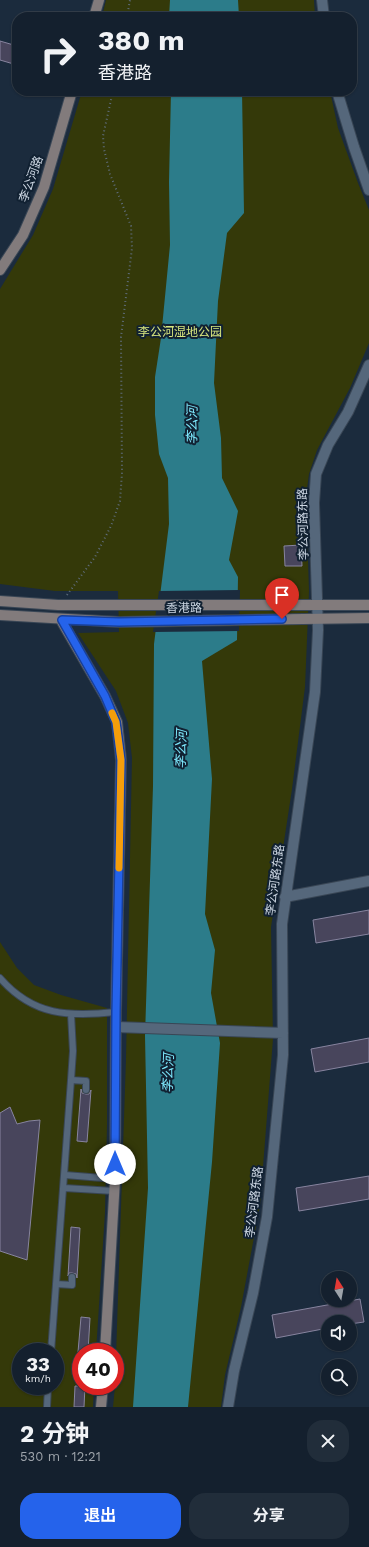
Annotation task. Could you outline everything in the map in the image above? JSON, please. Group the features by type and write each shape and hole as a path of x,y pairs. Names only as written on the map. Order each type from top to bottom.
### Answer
{"street":[{"path":"95,12 99,0"},
{"path":"322,0 323,12"},
{"name":"李公河路","path":"0,270 23,235 44,187 71,96"},
{"path":"339,96 369,190"},
{"name":"李公河路东路","path":"228,1407 234,1371 253,1293 267,1217 283,1056 282,924 315,692 318,618 314,503 316,474 328,445 348,412 369,366"},
{"name":"香港路","path":"0,601 58,605 369,605"},
{"name":"香港路","path":"0,615 62,620 119,622 369,618"},
{"path":"62,620 105,696 116,722 121,760 116,1012 115,1179 106,1343"},
{"path":"286,897 369,881"},
{"path":"116,1027 283,1033"},
{"path":"101,1407 102,1395"}],"lane":[{"path":"0,978 22,999 40,1008 57,1013 70,1014 116,1012"},
{"path":"52,1343 72,1080 73,1051 70,1014"},
{"path":"72,1080 86,1081 86,1090"},
{"path":"65,1175 115,1179"},
{"path":"64,1188 114,1191"},
{"path":"56,1284 72,1285 72,1277"},
{"path":"47,1407 48,1395"}],"path":[{"path":"128,12 130,0"},
{"path":"58,605 96,557 111,526 120,502 122,473 121,337 132,248 131,226 110,174 104,149 103,136 112,96"}],"green space":[{"path":"106,0 314,0 315,12 103,12"},
{"name":"李公河湿地公园","path":"81,96 331,96 338,128 369,210 369,343 350,388 317,450 309,474 306,496 309,591 305,687 292,789 271,927 273,1039 260,1205 241,1307 225,1375 221,1407 113,1407 114,1395 124,1395 124,1343 116,1343 126,1059 132,758 128,723 116,691 78,633 119,632 118,591 55,591 0,584 0,289 33,235 53,189"},
{"path":"0,942 17,968 34,985 61,995 107,1008 105,1212 97,1343 72,1343 72,1395 94,1395 93,1407 0,1407"}],"water":[{"path":"170,0 238,0 239,12 169,12"},
{"name":"李公河","path":"171,96 242,96 244,213 227,233 218,301 214,383 221,438 222,478 238,511 229,560 238,577 237,640 202,661 212,779 205,914 215,950 211,993 220,1043 212,1162 188,1407 133,1407 148,1188 145,1036 153,786 154,644 169,524 168,478 159,454 155,415 155,377 161,338 170,245 169,182"}],"pier":[{"path":"240,590 239,631 153,632 159,591"}],"building":[{"path":"0,41 12,45 12,64 0,60"},
{"path":"301,545 302,566 285,566 284,546"},
{"path":"369,910 369,934 316,943 313,920"},
{"path":"369,1038 369,1062 315,1072 311,1049"},
{"path":"81,1089 82,1093 86,1094 89,1094 91,1090 87,1142 77,1141"},
{"path":"10,1107 17,1124 40,1120 27,1260 0,1251 0,1113"},
{"path":"369,1176 369,1199 299,1211 296,1188"},
{"path":"71,1227 80,1228 77,1278 76,1274 72,1273 69,1273 68,1276"},
{"path":"360,1299 364,1322 357,1323 357,1315 321,1315 321,1329 276,1338 272,1315 321,1306 357,1307 357,1300"},
{"path":"81,1317 90,1318 89,1343 79,1343"},
{"path":"75,1395 85,1395 84,1407 74,1407"}],"slow traffic":[{"path":"112,713 116,722 121,760 119,868"}],"route":[{"path":"115,1164 116,1012 121,760 116,722 105,696 62,620 119,622 282,619"}]}
